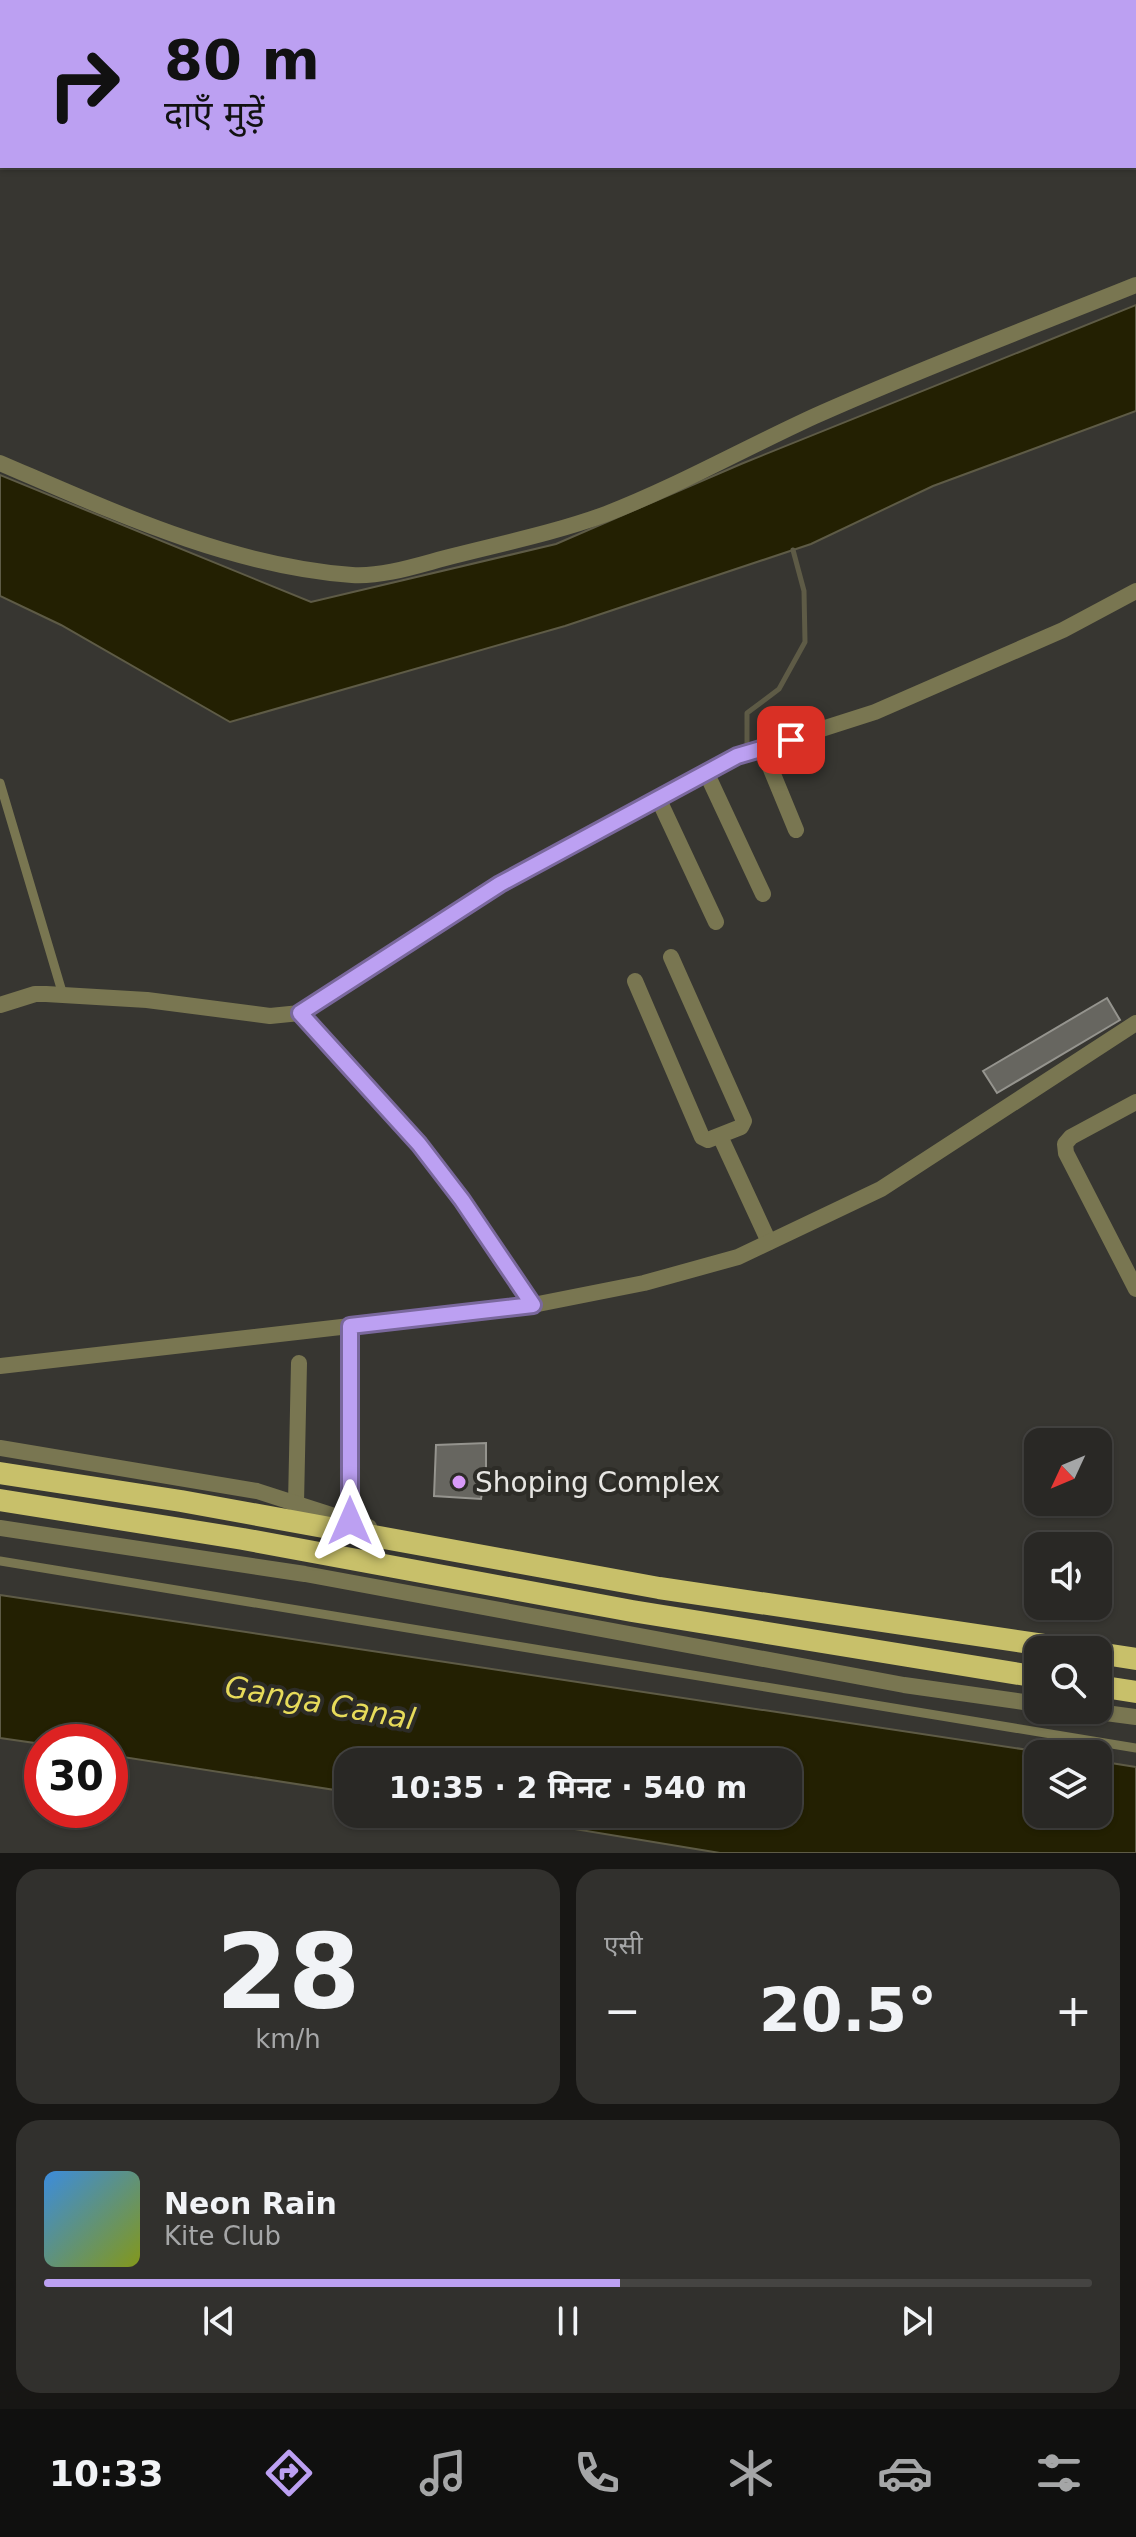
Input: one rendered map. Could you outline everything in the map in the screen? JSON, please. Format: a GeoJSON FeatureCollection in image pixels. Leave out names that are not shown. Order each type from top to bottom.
{"type":"FeatureCollection","features":[{"type":"Feature","properties":{"kind":"highway"},"geometry":{"type":"LineString","coordinates":[[0,1473],[181,1501],[659,1588],[1024,1642]]}},
{"type":"Feature","properties":{"kind":"highway"},"geometry":{"type":"LineString","coordinates":[[0,1500],[243,1539],[632,1611],[1024,1675]]}},
{"type":"Feature","properties":{"kind":"highway"},"geometry":{"type":"LineString","coordinates":[[1112,1655],[1136,1659]]}},
{"type":"Feature","properties":{"kind":"highway"},"geometry":{"type":"LineString","coordinates":[[1112,1688],[1136,1692]]}},
{"type":"Feature","properties":{"kind":"street"},"geometry":{"type":"LineString","coordinates":[[0,463],[95,504],[220,550],[316,571],[356,575],[391,571],[536,535],[602,515],[648,497],[815,416],[1136,285]]}},
{"type":"Feature","properties":{"kind":"street"},"geometry":{"type":"LineString","coordinates":[[0,1005],[35,994],[147,1000],[270,1016],[300,1013],[500,884],[737,756],[875,712],[947,683],[1063,630],[1136,591]]}},
{"type":"Feature","properties":{"kind":"street"},"geometry":{"type":"LineString","coordinates":[[763,750],[796,830]]}},
{"type":"Feature","properties":{"kind":"street"},"geometry":{"type":"LineString","coordinates":[[706,772],[763,894]]}},
{"type":"Feature","properties":{"kind":"street"},"geometry":{"type":"LineString","coordinates":[[658,798],[716,922]]}},
{"type":"Feature","properties":{"kind":"street"},"geometry":{"type":"LineString","coordinates":[[635,981],[702,1137],[708,1140],[741,1127],[744,1121],[671,957]]}},
{"type":"Feature","properties":{"kind":"street"},"geometry":{"type":"LineString","coordinates":[[300,1013],[419,1144],[462,1200],[533,1305]]}},
{"type":"Feature","properties":{"kind":"street"},"geometry":{"type":"LineString","coordinates":[[0,1366],[533,1305],[644,1283],[738,1257],[881,1189],[1136,1023]]}},
{"type":"Feature","properties":{"kind":"street"},"geometry":{"type":"LineString","coordinates":[[1136,1102],[1071,1137],[1065,1144],[1066,1153],[1136,1289]]}},
{"type":"Feature","properties":{"kind":"street"},"geometry":{"type":"LineString","coordinates":[[720,1136],[769,1242]]}},
{"type":"Feature","properties":{"kind":"street"},"geometry":{"type":"LineString","coordinates":[[350,1326],[350,1521]]}},
{"type":"Feature","properties":{"kind":"street"},"geometry":{"type":"LineString","coordinates":[[296,1503],[299,1363]]}},
{"type":"Feature","properties":{"kind":"street"},"geometry":{"type":"LineString","coordinates":[[0,1448],[257,1491],[431,1546]]}},
{"type":"Feature","properties":{"kind":"street"},"geometry":{"type":"LineString","coordinates":[[0,1528],[305,1574],[904,1685],[1024,1702]]}},
{"type":"Feature","properties":{"kind":"street"},"geometry":{"type":"LineString","coordinates":[[1112,1714],[1136,1717]]}},
{"type":"Feature","properties":{"kind":"lane"},"geometry":{"type":"LineString","coordinates":[[0,783],[63,995]]}},
{"type":"Feature","properties":{"kind":"lane"},"geometry":{"type":"LineString","coordinates":[[0,1561],[1136,1748]]}},
{"type":"Feature","properties":{"kind":"water"},"geometry":{"type":"Polygon","coordinates":[[[1136,305],[1136,411],[933,486],[811,544],[565,626],[230,722],[61,625],[0,596],[0,475],[311,602],[556,544],[741,464],[1136,305]]]}},
{"type":"Feature","properties":{"kind":"water","name":"Ganga Canal"},"geometry":{"type":"Polygon","coordinates":[[[0,1595],[1024,1749],[1024,1828],[1112,1828],[1112,1763],[1136,1767],[1136,1853],[720,1853],[569,1828],[802,1828],[802,1748],[334,1748],[334,1790],[128,1758],[128,1724],[24,1724],[24,1741],[0,1738],[0,1595]]]}},
{"type":"Feature","properties":{"kind":"building"},"geometry":{"type":"Polygon","coordinates":[[[1107,998],[1120,1020],[997,1093],[983,1071],[1107,998]]]}},
{"type":"Feature","properties":{"kind":"building","name":"Shoping Complex"},"geometry":{"type":"Polygon","coordinates":[[[486,1443],[481,1499],[434,1496],[436,1445],[486,1443]]]}},
{"type":"Feature","properties":{"kind":"waterway"},"geometry":{"type":"LineString","coordinates":[[747,749],[747,713],[779,689],[805,642],[804,591],[793,550]]}},
{"type":"Feature","properties":{"kind":"place","name":"Shoping Complex"},"geometry":{"type":"Point","coordinates":[459,1482]}},
{"type":"Feature","properties":{"kind":"route"},"geometry":{"type":"LineString","coordinates":[[350,1521],[350,1326],[533,1305],[462,1200],[419,1144],[300,1013],[500,884],[737,756],[791,740]]}}]}
